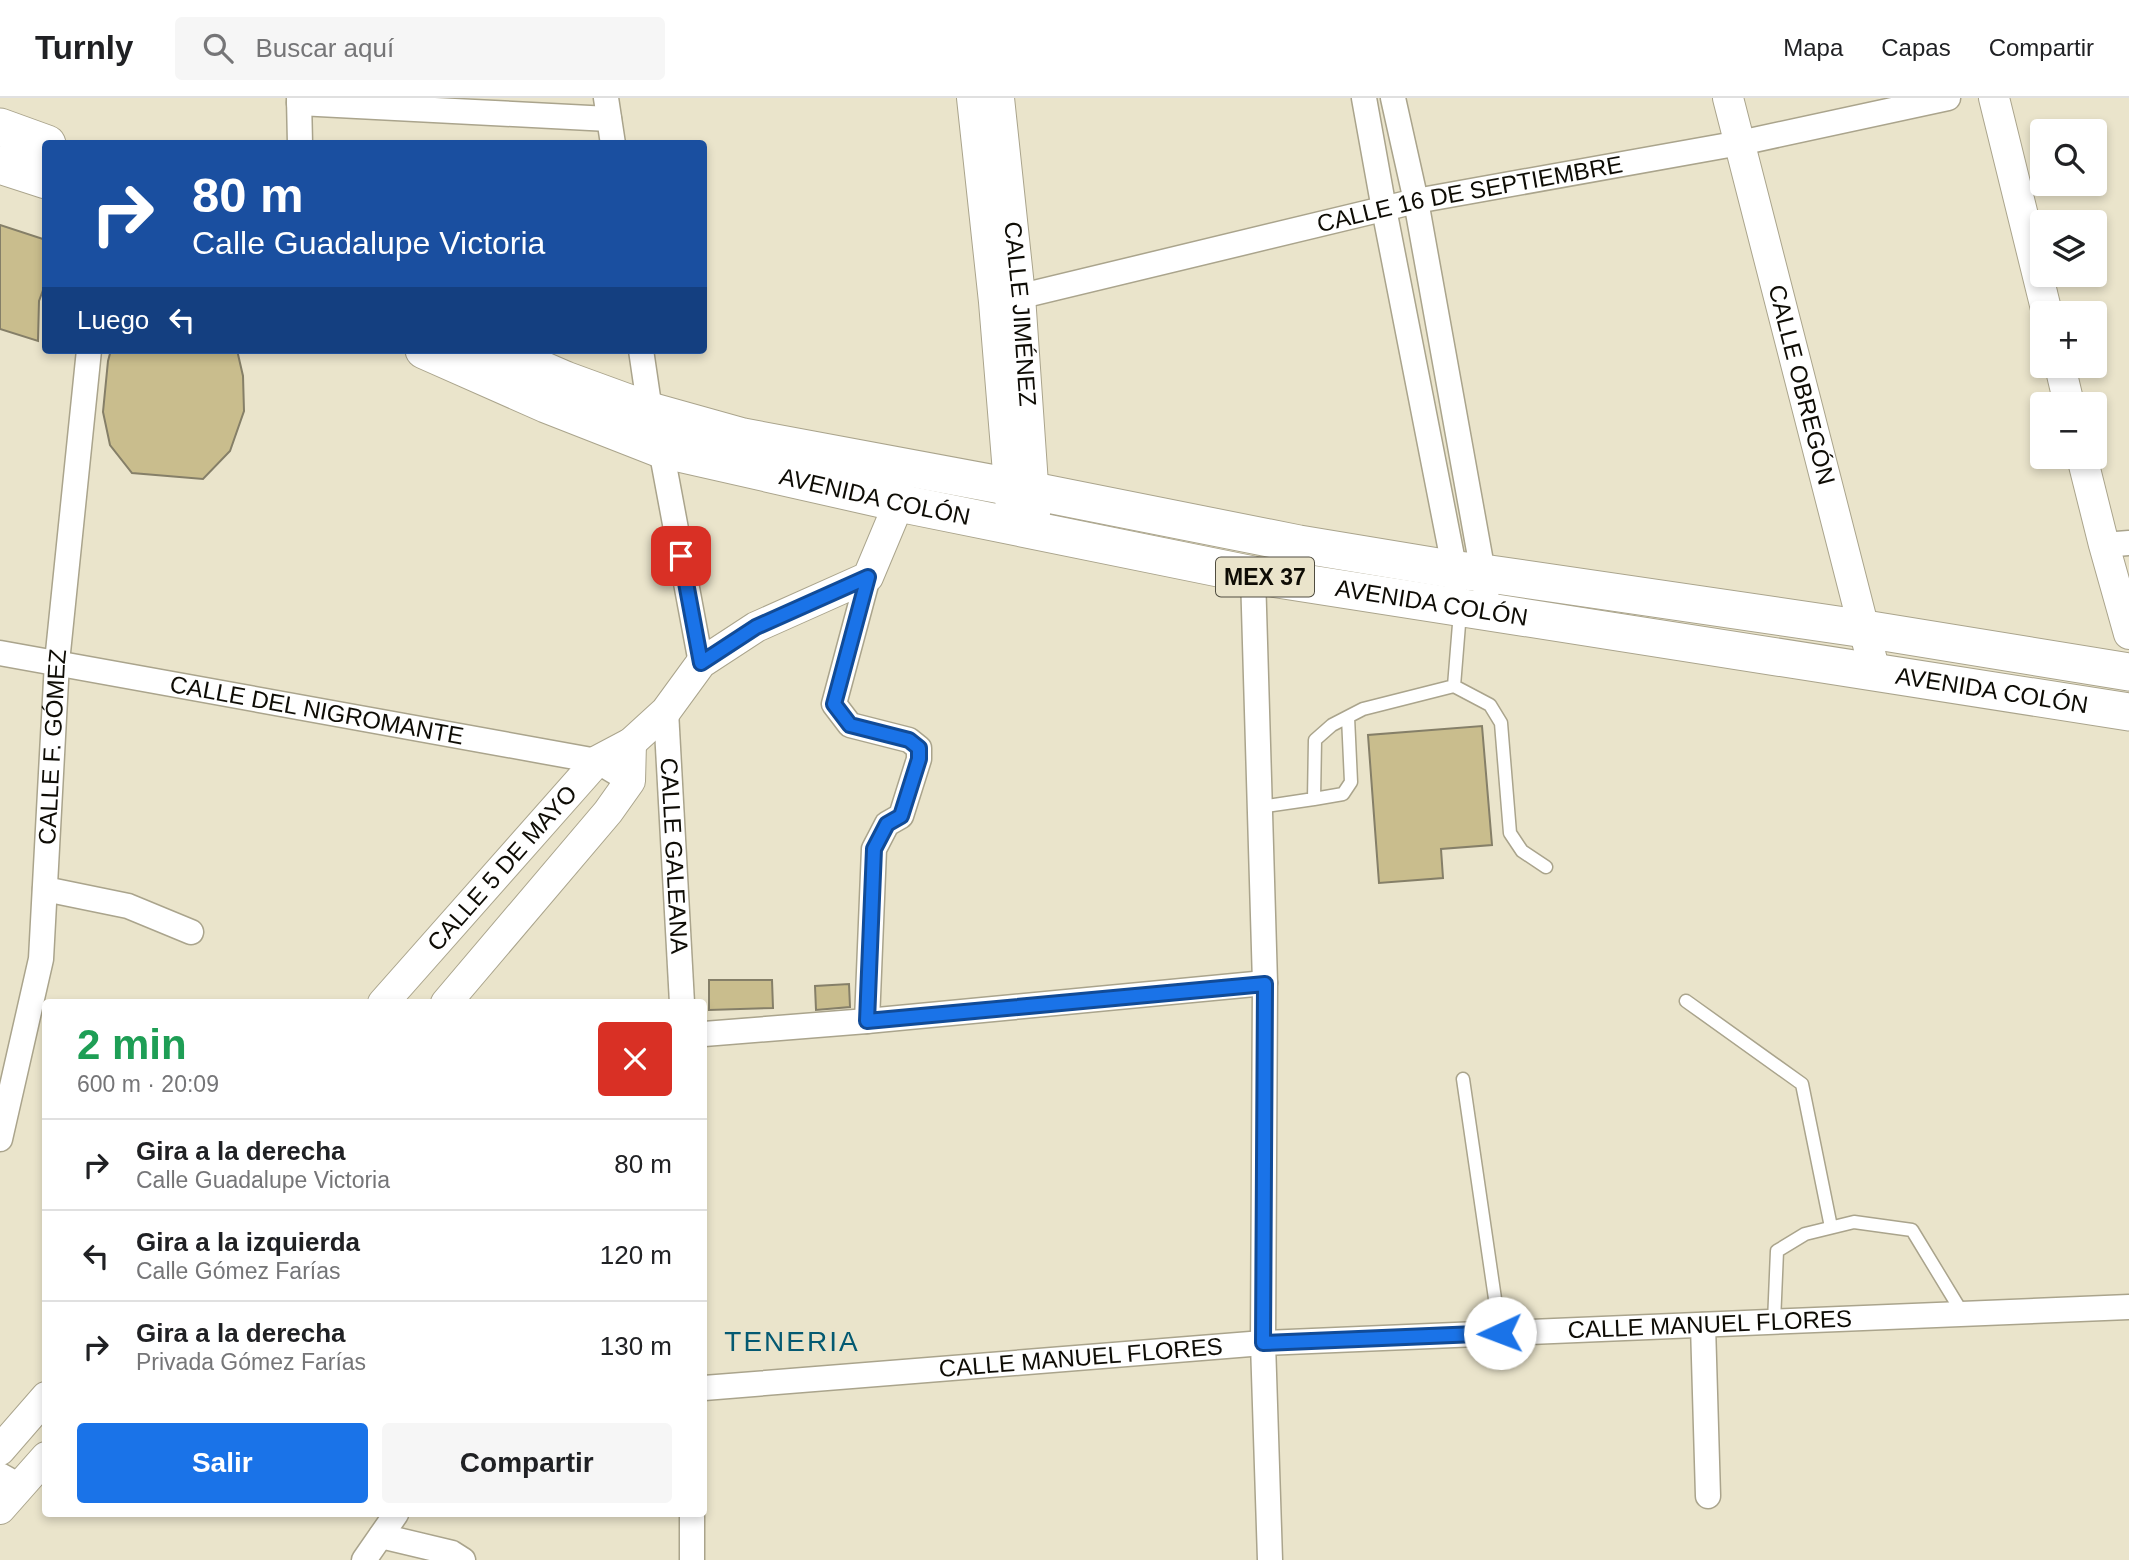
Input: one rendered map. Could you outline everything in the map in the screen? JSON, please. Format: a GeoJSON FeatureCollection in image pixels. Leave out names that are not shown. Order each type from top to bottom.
{"type":"FeatureCollection","features":[{"type":"Feature","properties":{"kind":"main road"},"geometry":{"type":"LineString","coordinates":[[0,127],[42,142]]}},
{"type":"Feature","properties":{"kind":"main road"},"geometry":{"type":"LineString","coordinates":[[0,165],[42,179]]}},
{"type":"Feature","properties":{"kind":"main road","name":"AVENIDA COLÓN"},"geometry":{"type":"LineString","coordinates":[[433,354],[546,404],[661,449],[899,503],[1253,575],[2129,712]]}},
{"type":"Feature","properties":{"kind":"main road","name":"AVENIDA COLÓN"},"geometry":{"type":"LineString","coordinates":[[505,354],[565,380],[650,411],[743,437],[1299,544],[1865,629],[2129,673]]}},
{"type":"Feature","properties":{"kind":"street","name":"CALLE JIMÉNEZ"},"geometry":{"type":"LineString","coordinates":[[972,98],[995,186],[1007,299],[1025,529]]}},
{"type":"Feature","properties":{"kind":"street","name":"CALLE JIMÉNEZ"},"geometry":{"type":"LineString","coordinates":[[995,186],[999,98]]}},
{"type":"Feature","properties":{"kind":"street"},"geometry":{"type":"LineString","coordinates":[[1364,98],[1384,209],[1470,571]]}},
{"type":"Feature","properties":{"kind":"street"},"geometry":{"type":"LineString","coordinates":[[1393,98],[1416,201],[1474,610]]}},
{"type":"Feature","properties":{"kind":"street","name":"CALLE OBREGÓN"},"geometry":{"type":"LineString","coordinates":[[1728,98],[1875,672]]}},
{"type":"Feature","properties":{"kind":"street","name":"CALLE 16 DE SEPTIEMBRE"},"geometry":{"type":"LineString","coordinates":[[1007,299],[1416,201],[1740,143],[1948,98]]}},
{"type":"Feature","properties":{"kind":"street"},"geometry":{"type":"LineString","coordinates":[[1994,98],[2044,301]]}},
{"type":"Feature","properties":{"kind":"street"},"geometry":{"type":"LineString","coordinates":[[300,140],[299,101],[609,120]]}},
{"type":"Feature","properties":{"kind":"street","name":"CALLE F. GÓMEZ"},"geometry":{"type":"LineString","coordinates":[[0,1139],[41,958],[57,662],[89,354]]}},
{"type":"Feature","properties":{"kind":"street"},"geometry":{"type":"LineString","coordinates":[[642,354],[650,411]]}},
{"type":"Feature","properties":{"kind":"street"},"geometry":{"type":"LineString","coordinates":[[661,449],[701,663]]}},
{"type":"Feature","properties":{"kind":"street"},"geometry":{"type":"LineString","coordinates":[[867,1021],[874,849],[887,824],[901,816],[919,759],[919,748],[909,740],[850,725],[834,704],[868,577],[899,503],[898,467]]}},
{"type":"Feature","properties":{"kind":"street"},"geometry":{"type":"LineString","coordinates":[[2087,469],[2116,544],[2129,634]]}},
{"type":"Feature","properties":{"kind":"street"},"geometry":{"type":"LineString","coordinates":[[1253,575],[1265,984],[1263,1343],[1270,1560]]}},
{"type":"Feature","properties":{"kind":"street","name":"CALLE 5 DE MAYO"},"geometry":{"type":"LineString","coordinates":[[387,999],[597,761],[631,743],[666,711],[701,663],[756,627],[868,577]]}},
{"type":"Feature","properties":{"kind":"street","name":"CALLE DEL NIGROMANTE"},"geometry":{"type":"LineString","coordinates":[[0,653],[597,761],[630,781]]}},
{"type":"Feature","properties":{"kind":"street","name":"CALLE GALEANA"},"geometry":{"type":"LineString","coordinates":[[666,711],[682,999]]}},
{"type":"Feature","properties":{"kind":"street"},"geometry":{"type":"LineString","coordinates":[[630,781],[631,743]]}},
{"type":"Feature","properties":{"kind":"street","name":"CALLE 5 DE MAYO"},"geometry":{"type":"LineString","coordinates":[[449,999],[608,812],[630,781]]}},
{"type":"Feature","properties":{"kind":"street"},"geometry":{"type":"LineString","coordinates":[[45,889],[128,906],[191,932]]}},
{"type":"Feature","properties":{"kind":"street"},"geometry":{"type":"LineString","coordinates":[[707,1034],[1265,984]]}},
{"type":"Feature","properties":{"kind":"street","name":"CALLE MANUEL FLORES"},"geometry":{"type":"LineString","coordinates":[[707,1388],[1263,1343],[2129,1307]]}},
{"type":"Feature","properties":{"kind":"street"},"geometry":{"type":"LineString","coordinates":[[1703,1325],[1708,1496]]}},
{"type":"Feature","properties":{"kind":"street"},"geometry":{"type":"LineString","coordinates":[[0,1450],[42,1404]]}},
{"type":"Feature","properties":{"kind":"street"},"geometry":{"type":"LineString","coordinates":[[0,1509],[10,1480],[42,1460]]}},
{"type":"Feature","properties":{"kind":"street"},"geometry":{"type":"LineString","coordinates":[[364,1560],[394,1517]]}},
{"type":"Feature","properties":{"kind":"street"},"geometry":{"type":"LineString","coordinates":[[692,1517],[692,1560]]}},
{"type":"Feature","properties":{"kind":"street"},"geometry":{"type":"LineString","coordinates":[[381,1536],[452,1553],[463,1560]]}},
{"type":"Feature","properties":{"kind":"lane"},"geometry":{"type":"LineString","coordinates":[[1454,686],[1474,610]]}},
{"type":"Feature","properties":{"kind":"lane"},"geometry":{"type":"LineString","coordinates":[[1314,799],[1315,740],[1332,725],[1363,709],[1454,686],[1490,705],[1501,723],[1510,833],[1522,851],[1546,867]]}},
{"type":"Feature","properties":{"kind":"lane"},"geometry":{"type":"LineString","coordinates":[[1259,807],[1343,794],[1351,782],[1348,717]]}},
{"type":"Feature","properties":{"kind":"lane"},"geometry":{"type":"LineString","coordinates":[[1686,1001],[1802,1084],[1831,1227]]}},
{"type":"Feature","properties":{"kind":"lane"},"geometry":{"type":"LineString","coordinates":[[1463,1079],[1500,1333]]}},
{"type":"Feature","properties":{"kind":"lane"},"geometry":{"type":"LineString","coordinates":[[1774,1322],[1777,1251],[1805,1234],[1854,1222],[1912,1230],[1963,1314]]}},
{"type":"Feature","properties":{"kind":"building"},"geometry":{"type":"Polygon","coordinates":[[[0,225],[42,239],[42,293],[39,301],[38,341],[0,329],[0,225]]]}},
{"type":"Feature","properties":{"kind":"building"},"geometry":{"type":"Polygon","coordinates":[[[110,354],[238,354],[243,376],[244,411],[230,451],[203,479],[132,473],[110,445],[103,412],[110,354]]]}},
{"type":"Feature","properties":{"kind":"building"},"geometry":{"type":"Polygon","coordinates":[[[1482,726],[1492,845],[1441,849],[1443,878],[1379,883],[1368,735],[1482,726]]]}},
{"type":"Feature","properties":{"kind":"building"},"geometry":{"type":"Polygon","coordinates":[[[709,980],[772,980],[773,1008],[709,1010],[709,980]]]}},
{"type":"Feature","properties":{"kind":"building"},"geometry":{"type":"Polygon","coordinates":[[[849,984],[850,1007],[816,1010],[815,986],[849,984]]]}},
{"type":"Feature","properties":{"kind":"district","name":"TENERIA"},"geometry":{"type":"Point","coordinates":[792,1341]}},
{"type":"Feature","properties":{"kind":"route"},"geometry":{"type":"LineString","coordinates":[[681,556],[701,663],[756,627],[868,577],[834,704],[850,725],[909,740],[919,748],[919,759],[901,816],[887,824],[874,849],[867,1021],[1265,984],[1263,1343],[1500,1333]]}}]}
